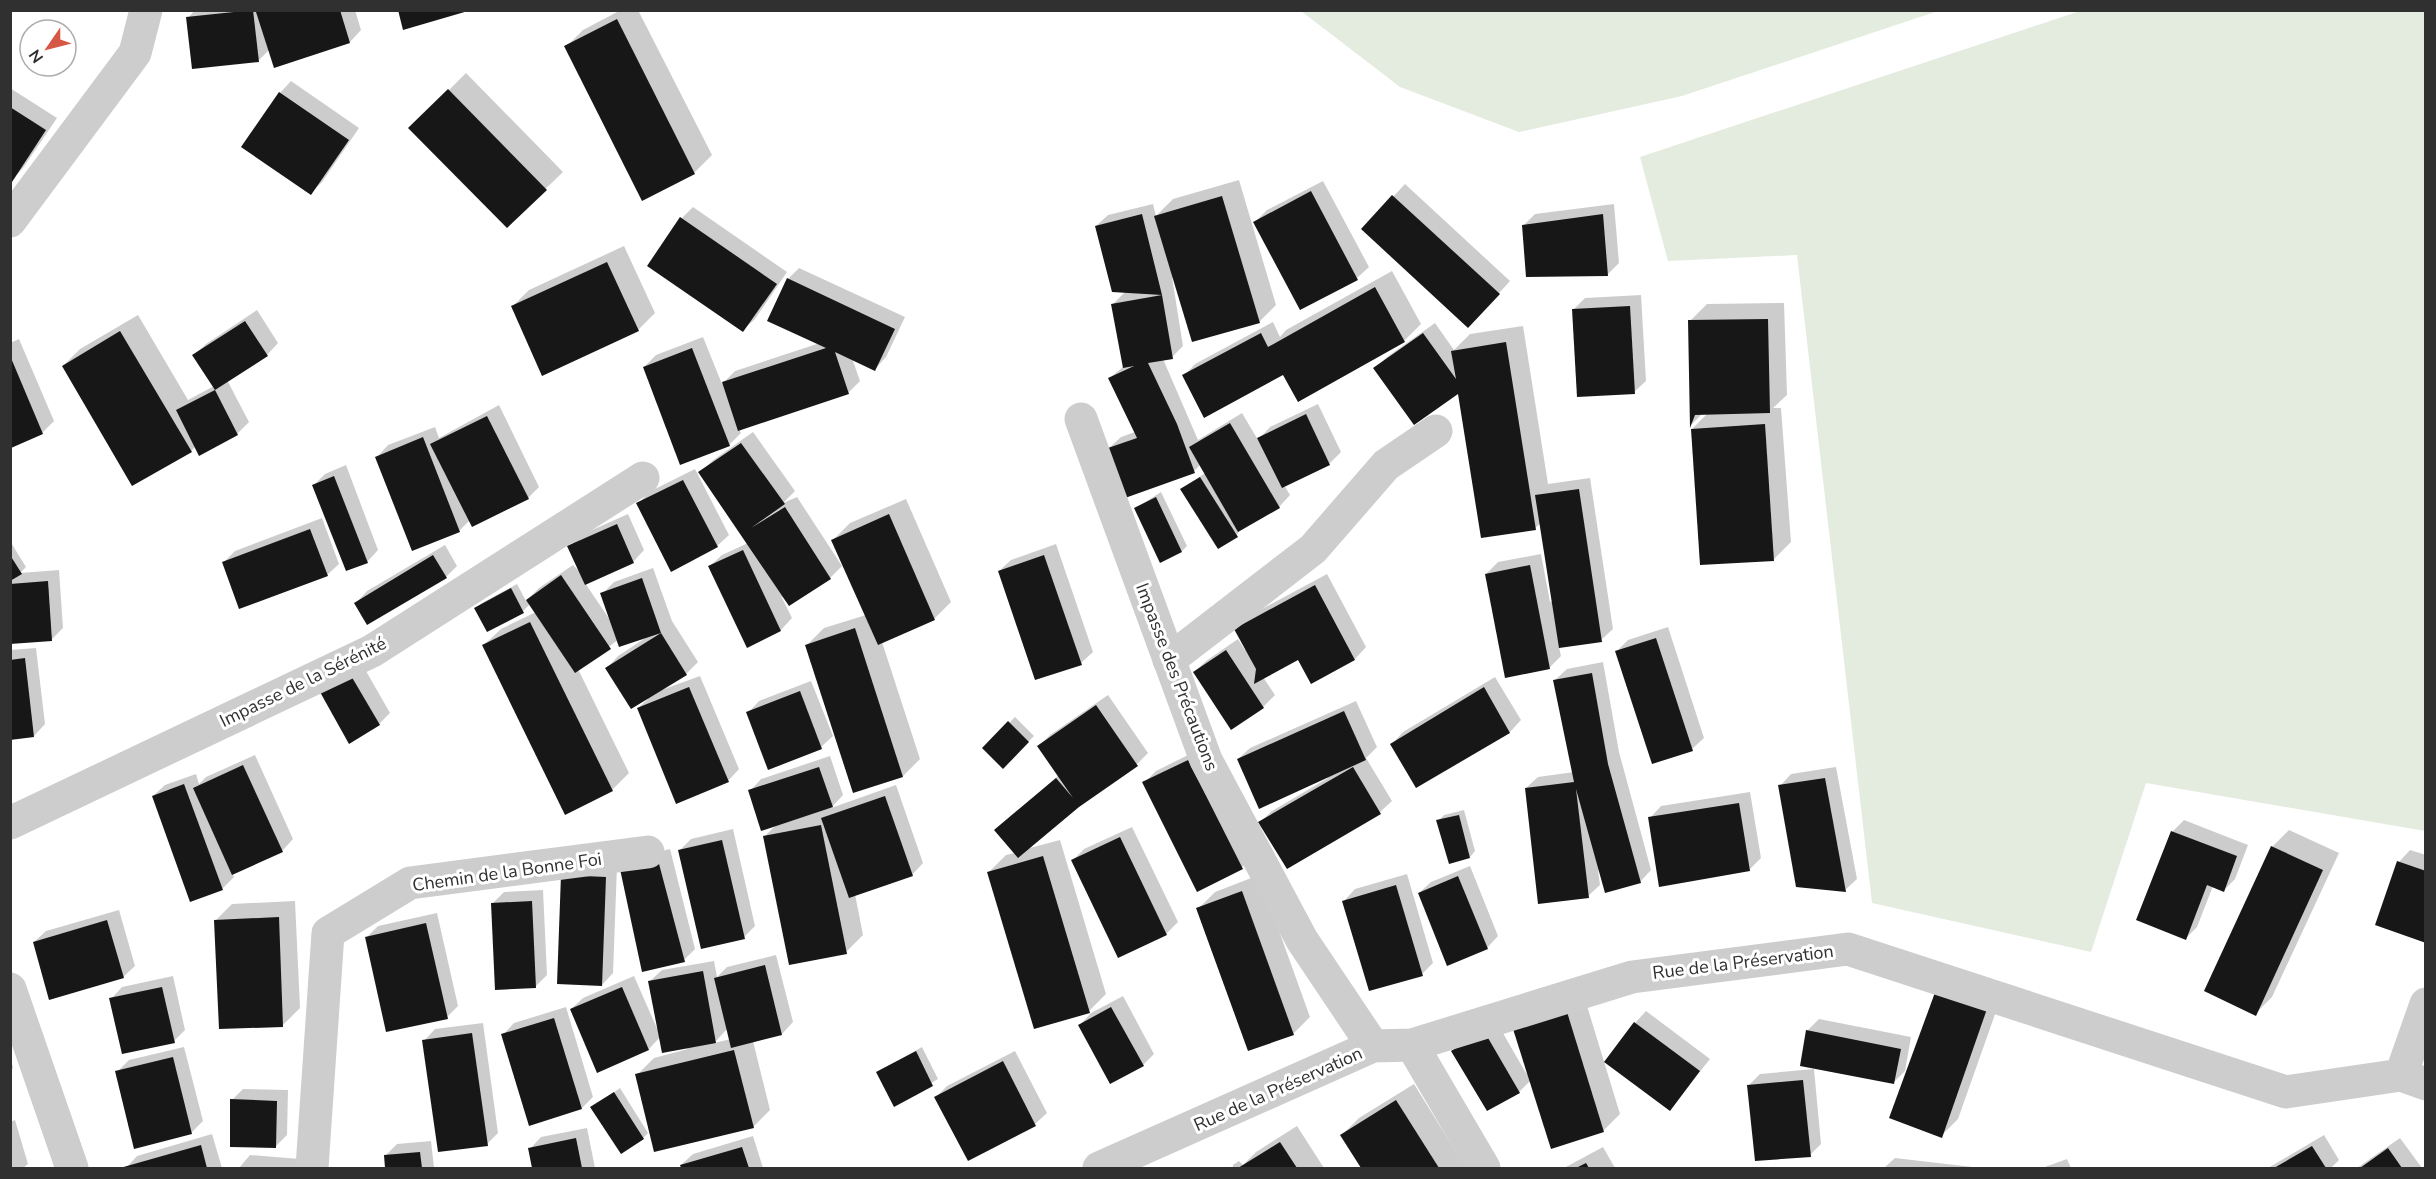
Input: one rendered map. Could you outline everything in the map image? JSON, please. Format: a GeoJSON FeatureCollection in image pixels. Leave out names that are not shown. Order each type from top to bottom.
{"type":"FeatureCollection","features":[{"type":"Feature","properties":{"kind":"street"},"geometry":{"type":"LineString","coordinates":[[10,221],[135,53],[146,10]]}},
{"type":"Feature","properties":{"kind":"street","name":"Impasse des Précautions"},"geometry":{"type":"LineString","coordinates":[[1081,419],[1206,760],[1302,940],[1373,1046]]}},
{"type":"Feature","properties":{"kind":"street"},"geometry":{"type":"LineString","coordinates":[[1169,660],[1313,549],[1386,465],[1436,431]]}},
{"type":"Feature","properties":{"kind":"street","name":"Impasse de la Sérénité"},"geometry":{"type":"LineString","coordinates":[[10,823],[372,651],[643,478]]}},
{"type":"Feature","properties":{"kind":"street","name":"Chemin de la Bonne Foi"},"geometry":{"type":"LineString","coordinates":[[312,1168],[328,933],[410,883],[648,852]]}},
{"type":"Feature","properties":{"kind":"street","name":"Rue de la Préservation"},"geometry":{"type":"LineString","coordinates":[[1099,1168],[1373,1046],[1412,1045],[1632,976],[1848,949],[2286,1092],[2413,1079]]}},
{"type":"Feature","properties":{"kind":"street"},"geometry":{"type":"LineString","coordinates":[[10,989],[72,1168]]}},
{"type":"Feature","properties":{"kind":"street"},"geometry":{"type":"LineString","coordinates":[[2413,1079],[2426,1004]]}},
{"type":"Feature","properties":{"kind":"street"},"geometry":{"type":"LineString","coordinates":[[1412,1045],[1484,1168]]}},
{"type":"Feature","properties":{"kind":"shaded area"},"geometry":{"type":"Polygon","coordinates":[[[1301,11],[1938,11],[1682,96],[1519,132],[1400,87],[1301,11]]]}},
{"type":"Feature","properties":{"kind":"shaded area"},"geometry":{"type":"Polygon","coordinates":[[[2080,11],[2426,11],[2425,831],[2146,783],[2091,952],[1872,903],[1797,255],[1668,261],[1640,157],[2080,11]]]}},
{"type":"Feature","properties":{"kind":"building"},"geometry":{"type":"Polygon","coordinates":[[[253,10],[259,62],[192,69],[186,17],[253,10]]]}},
{"type":"Feature","properties":{"kind":"building"},"geometry":{"type":"Polygon","coordinates":[[[260,10],[340,10],[350,43],[274,68],[256,12],[260,10]]]}},
{"type":"Feature","properties":{"kind":"building"},"geometry":{"type":"Polygon","coordinates":[[[398,10],[468,10],[468,11],[403,30],[398,10]]]}},
{"type":"Feature","properties":{"kind":"building"},"geometry":{"type":"Polygon","coordinates":[[[617,19],[695,174],[642,201],[564,46],[617,19]]]}},
{"type":"Feature","properties":{"kind":"building"},"geometry":{"type":"Polygon","coordinates":[[[448,89],[547,190],[507,228],[408,128],[448,89]]]}},
{"type":"Feature","properties":{"kind":"building"},"geometry":{"type":"Polygon","coordinates":[[[279,92],[349,140],[311,195],[241,147],[279,92]]]}},
{"type":"Feature","properties":{"kind":"building"},"geometry":{"type":"Polygon","coordinates":[[[10,107],[46,130],[12,182],[10,181],[10,107]]]}},
{"type":"Feature","properties":{"kind":"building"},"geometry":{"type":"Polygon","coordinates":[[[1311,191],[1358,280],[1300,310],[1253,222],[1311,191]]]}},
{"type":"Feature","properties":{"kind":"building"},"geometry":{"type":"Polygon","coordinates":[[[1392,195],[1500,294],[1468,328],[1361,229],[1392,195]]]}},
{"type":"Feature","properties":{"kind":"building"},"geometry":{"type":"Polygon","coordinates":[[[1222,196],[1260,323],[1192,342],[1154,216],[1222,196]]]}},
{"type":"Feature","properties":{"kind":"building"},"geometry":{"type":"Polygon","coordinates":[[[1142,214],[1162,295],[1112,292],[1095,226],[1142,214]]]}},
{"type":"Feature","properties":{"kind":"building"},"geometry":{"type":"Polygon","coordinates":[[[1603,214],[1608,276],[1526,277],[1522,225],[1603,214]]]}},
{"type":"Feature","properties":{"kind":"building"},"geometry":{"type":"Polygon","coordinates":[[[680,217],[777,284],[743,332],[647,266],[680,217]]]}},
{"type":"Feature","properties":{"kind":"building"},"geometry":{"type":"Polygon","coordinates":[[[607,262],[639,331],[542,376],[511,306],[607,262]]]}},
{"type":"Feature","properties":{"kind":"building"},"geometry":{"type":"Polygon","coordinates":[[[787,278],[895,329],[875,371],[835,352],[849,394],[738,431],[722,382],[826,348],[767,321],[787,278]]]}},
{"type":"Feature","properties":{"kind":"building"},"geometry":{"type":"Polygon","coordinates":[[[1375,287],[1405,342],[1298,402],[1283,375],[1204,418],[1182,375],[1261,333],[1268,347],[1375,287]]]}},
{"type":"Feature","properties":{"kind":"building"},"geometry":{"type":"Polygon","coordinates":[[[1162,295],[1173,359],[1148,363],[1177,424],[1195,473],[1125,498],[1108,448],[1137,438],[1108,378],[1134,366],[1123,368],[1111,304],[1162,295]]]}},
{"type":"Feature","properties":{"kind":"building"},"geometry":{"type":"Polygon","coordinates":[[[1630,306],[1635,394],[1577,397],[1572,309],[1630,306]]]}},
{"type":"Feature","properties":{"kind":"building"},"geometry":{"type":"Polygon","coordinates":[[[1768,319],[1770,413],[1695,415],[1690,428],[1688,320],[1768,319]]]}},
{"type":"Feature","properties":{"kind":"building"},"geometry":{"type":"Polygon","coordinates":[[[245,321],[268,356],[215,390],[192,355],[245,321]]]}},
{"type":"Feature","properties":{"kind":"building"},"geometry":{"type":"Polygon","coordinates":[[[120,331],[192,452],[132,486],[62,366],[120,331]]]}},
{"type":"Feature","properties":{"kind":"building"},"geometry":{"type":"Polygon","coordinates":[[[1423,333],[1456,379],[1451,351],[1506,342],[1536,530],[1481,538],[1458,394],[1414,425],[1373,368],[1423,333]]]}},
{"type":"Feature","properties":{"kind":"building"},"geometry":{"type":"Polygon","coordinates":[[[692,348],[730,446],[680,465],[643,367],[692,348]]]}},
{"type":"Feature","properties":{"kind":"building"},"geometry":{"type":"Polygon","coordinates":[[[11,358],[43,434],[11,448],[11,358]]]}},
{"type":"Feature","properties":{"kind":"building"},"geometry":{"type":"Polygon","coordinates":[[[215,390],[238,435],[199,456],[176,410],[215,390]]]}},
{"type":"Feature","properties":{"kind":"building"},"geometry":{"type":"Polygon","coordinates":[[[1306,414],[1330,465],[1282,488],[1257,438],[1306,414]]]}},
{"type":"Feature","properties":{"kind":"building"},"geometry":{"type":"Polygon","coordinates":[[[487,416],[529,499],[472,527],[430,444],[487,416]]]}},
{"type":"Feature","properties":{"kind":"building"},"geometry":{"type":"Polygon","coordinates":[[[1230,423],[1280,508],[1238,532],[1189,447],[1230,423]]]}},
{"type":"Feature","properties":{"kind":"building"},"geometry":{"type":"Polygon","coordinates":[[[1765,424],[1774,561],[1700,565],[1691,429],[1765,424]]]}},
{"type":"Feature","properties":{"kind":"building"},"geometry":{"type":"Polygon","coordinates":[[[423,437],[460,532],[412,551],[375,457],[423,437]]]}},
{"type":"Feature","properties":{"kind":"building"},"geometry":{"type":"Polygon","coordinates":[[[741,443],[785,504],[751,528],[785,507],[831,579],[789,606],[698,472],[741,443]]]}},
{"type":"Feature","properties":{"kind":"building"},"geometry":{"type":"Polygon","coordinates":[[[334,476],[368,563],[346,571],[312,485],[334,476]]]}},
{"type":"Feature","properties":{"kind":"building"},"geometry":{"type":"Polygon","coordinates":[[[1200,477],[1238,537],[1218,549],[1180,489],[1200,477]]]}},
{"type":"Feature","properties":{"kind":"building"},"geometry":{"type":"Polygon","coordinates":[[[683,480],[718,547],[671,572],[636,503],[683,480]]]}},
{"type":"Feature","properties":{"kind":"building"},"geometry":{"type":"Polygon","coordinates":[[[1579,489],[1602,642],[1559,648],[1535,495],[1579,489]]]}},
{"type":"Feature","properties":{"kind":"building"},"geometry":{"type":"Polygon","coordinates":[[[1156,497],[1182,552],[1160,563],[1134,508],[1156,497]]]}},
{"type":"Feature","properties":{"kind":"building"},"geometry":{"type":"Polygon","coordinates":[[[889,514],[935,620],[878,645],[831,540],[889,514]]]}},
{"type":"Feature","properties":{"kind":"building"},"geometry":{"type":"Polygon","coordinates":[[[617,524],[634,563],[585,585],[567,546],[617,524]]]}},
{"type":"Feature","properties":{"kind":"building"},"geometry":{"type":"Polygon","coordinates":[[[310,529],[328,576],[239,609],[222,562],[310,529]]]}},
{"type":"Feature","properties":{"kind":"building"},"geometry":{"type":"Polygon","coordinates":[[[743,550],[781,631],[747,648],[708,566],[743,550]]]}},
{"type":"Feature","properties":{"kind":"building"},"geometry":{"type":"Polygon","coordinates":[[[10,555],[22,574],[10,581],[10,555]]]}},
{"type":"Feature","properties":{"kind":"building"},"geometry":{"type":"Polygon","coordinates":[[[433,555],[447,578],[367,625],[354,603],[433,555]]]}},
{"type":"Feature","properties":{"kind":"building"},"geometry":{"type":"Polygon","coordinates":[[[1044,555],[1082,665],[1035,680],[998,571],[1044,555]]]}},
{"type":"Feature","properties":{"kind":"building"},"geometry":{"type":"Polygon","coordinates":[[[1530,565],[1550,669],[1505,678],[1485,574],[1530,565]]]}},
{"type":"Feature","properties":{"kind":"building"},"geometry":{"type":"Polygon","coordinates":[[[561,575],[611,649],[575,673],[526,600],[561,575]]]}},
{"type":"Feature","properties":{"kind":"building"},"geometry":{"type":"Polygon","coordinates":[[[642,578],[661,633],[619,647],[600,593],[642,578]]]}},
{"type":"Feature","properties":{"kind":"building"},"geometry":{"type":"Polygon","coordinates":[[[48,581],[52,641],[10,644],[10,584],[48,581]]]}},
{"type":"Feature","properties":{"kind":"building"},"geometry":{"type":"Polygon","coordinates":[[[1315,585],[1355,660],[1311,684],[1298,660],[1254,684],[1256,669],[1234,629],[1315,585]]]}},
{"type":"Feature","properties":{"kind":"building"},"geometry":{"type":"Polygon","coordinates":[[[511,588],[524,613],[487,632],[474,608],[511,588]]]}},
{"type":"Feature","properties":{"kind":"building"},"geometry":{"type":"Polygon","coordinates":[[[530,622],[613,791],[565,815],[482,645],[530,622]]]}},
{"type":"Feature","properties":{"kind":"building"},"geometry":{"type":"Polygon","coordinates":[[[855,628],[903,777],[853,793],[805,645],[855,628]]]}},
{"type":"Feature","properties":{"kind":"building"},"geometry":{"type":"Polygon","coordinates":[[[661,633],[687,675],[631,709],[605,668],[661,633]]]}},
{"type":"Feature","properties":{"kind":"building"},"geometry":{"type":"Polygon","coordinates":[[[1656,638],[1693,751],[1652,764],[1615,651],[1656,638]]]}},
{"type":"Feature","properties":{"kind":"building"},"geometry":{"type":"Polygon","coordinates":[[[1226,650],[1264,708],[1231,730],[1193,672],[1226,650]]]}},
{"type":"Feature","properties":{"kind":"building"},"geometry":{"type":"Polygon","coordinates":[[[25,658],[34,737],[10,740],[10,660],[25,658]]]}},
{"type":"Feature","properties":{"kind":"building"},"geometry":{"type":"Polygon","coordinates":[[[1592,673],[1608,764],[1641,883],[1605,893],[1576,789],[1589,898],[1538,904],[1525,788],[1574,782],[1553,680],[1592,673]]]}},
{"type":"Feature","properties":{"kind":"building"},"geometry":{"type":"Polygon","coordinates":[[[350,674],[380,725],[349,744],[320,692],[350,674]]]}},
{"type":"Feature","properties":{"kind":"building"},"geometry":{"type":"Polygon","coordinates":[[[689,687],[729,782],[676,804],[637,708],[689,687]]]}},
{"type":"Feature","properties":{"kind":"building"},"geometry":{"type":"Polygon","coordinates":[[[1484,687],[1510,733],[1416,788],[1390,744],[1484,687]]]}},
{"type":"Feature","properties":{"kind":"building"},"geometry":{"type":"Polygon","coordinates":[[[800,691],[822,749],[768,770],[746,712],[800,691]]]}},
{"type":"Feature","properties":{"kind":"building"},"geometry":{"type":"Polygon","coordinates":[[[1096,705],[1138,766],[1079,807],[1018,858],[994,830],[1056,778],[1073,798],[1037,746],[1096,705]]]}},
{"type":"Feature","properties":{"kind":"building"},"geometry":{"type":"Polygon","coordinates":[[[1344,711],[1366,760],[1259,809],[1237,759],[1344,711]]]}},
{"type":"Feature","properties":{"kind":"building"},"geometry":{"type":"Polygon","coordinates":[[[1008,721],[1029,742],[1003,769],[982,748],[1008,721]]]}},
{"type":"Feature","properties":{"kind":"building"},"geometry":{"type":"Polygon","coordinates":[[[1188,760],[1243,869],[1197,892],[1142,782],[1188,760]]]}},
{"type":"Feature","properties":{"kind":"building"},"geometry":{"type":"Polygon","coordinates":[[[243,765],[283,852],[232,875],[193,788],[243,765]]]}},
{"type":"Feature","properties":{"kind":"building"},"geometry":{"type":"Polygon","coordinates":[[[819,767],[833,807],[761,831],[748,790],[819,767]]]}},
{"type":"Feature","properties":{"kind":"building"},"geometry":{"type":"Polygon","coordinates":[[[1353,767],[1381,814],[1287,869],[1258,822],[1353,767]]]}},
{"type":"Feature","properties":{"kind":"building"},"geometry":{"type":"Polygon","coordinates":[[[1825,778],[1846,892],[1796,887],[1778,785],[1825,778]]]}},
{"type":"Feature","properties":{"kind":"building"},"geometry":{"type":"Polygon","coordinates":[[[184,784],[223,890],[190,902],[152,796],[184,784]]]}},
{"type":"Feature","properties":{"kind":"building"},"geometry":{"type":"Polygon","coordinates":[[[885,796],[913,876],[849,898],[821,818],[885,796]]]}},
{"type":"Feature","properties":{"kind":"building"},"geometry":{"type":"Polygon","coordinates":[[[1739,803],[1750,871],[1659,887],[1648,817],[1739,803]]]}},
{"type":"Feature","properties":{"kind":"building"},"geometry":{"type":"Polygon","coordinates":[[[1459,815],[1470,858],[1449,864],[1436,820],[1459,815]]]}},
{"type":"Feature","properties":{"kind":"building"},"geometry":{"type":"Polygon","coordinates":[[[821,825],[847,954],[789,965],[763,836],[821,825]]]}},
{"type":"Feature","properties":{"kind":"building"},"geometry":{"type":"Polygon","coordinates":[[[2171,831],[2237,856],[2224,892],[2207,885],[2186,940],[2136,920],[2171,831]]]}},
{"type":"Feature","properties":{"kind":"building"},"geometry":{"type":"Polygon","coordinates":[[[1120,837],[1167,935],[1118,958],[1071,860],[1120,837]]]}},
{"type":"Feature","properties":{"kind":"building"},"geometry":{"type":"Polygon","coordinates":[[[722,840],[745,939],[701,949],[678,850],[722,840]]]}},
{"type":"Feature","properties":{"kind":"building"},"geometry":{"type":"Polygon","coordinates":[[[2271,846],[2323,870],[2256,1016],[2204,991],[2271,846]]]}},
{"type":"Feature","properties":{"kind":"building"},"geometry":{"type":"Polygon","coordinates":[[[1043,856],[1090,1013],[1034,1029],[987,872],[1043,856]]]}},
{"type":"Feature","properties":{"kind":"building"},"geometry":{"type":"Polygon","coordinates":[[[658,860],[685,962],[642,972],[620,869],[658,860]]]}},
{"type":"Feature","properties":{"kind":"building"},"geometry":{"type":"Polygon","coordinates":[[[2397,861],[2426,871],[2426,943],[2375,925],[2397,861]]]}},
{"type":"Feature","properties":{"kind":"building"},"geometry":{"type":"Polygon","coordinates":[[[561,875],[606,877],[602,986],[557,984],[561,875]]]}},
{"type":"Feature","properties":{"kind":"building"},"geometry":{"type":"Polygon","coordinates":[[[1458,876],[1488,949],[1447,966],[1418,893],[1458,876]]]}},
{"type":"Feature","properties":{"kind":"building"},"geometry":{"type":"Polygon","coordinates":[[[1396,885],[1423,976],[1369,991],[1342,901],[1396,885]]]}},
{"type":"Feature","properties":{"kind":"building"},"geometry":{"type":"Polygon","coordinates":[[[1242,891],[1294,1035],[1248,1051],[1196,908],[1242,891]]]}},
{"type":"Feature","properties":{"kind":"building"},"geometry":{"type":"Polygon","coordinates":[[[532,901],[536,988],[495,990],[491,903],[532,901]]]}},
{"type":"Feature","properties":{"kind":"building"},"geometry":{"type":"Polygon","coordinates":[[[279,917],[283,1027],[219,1029],[214,920],[279,917]]]}},
{"type":"Feature","properties":{"kind":"building"},"geometry":{"type":"Polygon","coordinates":[[[107,920],[124,978],[49,1000],[33,942],[107,920]]]}},
{"type":"Feature","properties":{"kind":"building"},"geometry":{"type":"Polygon","coordinates":[[[426,923],[448,1019],[386,1032],[365,937],[426,923]]]}},
{"type":"Feature","properties":{"kind":"building"},"geometry":{"type":"Polygon","coordinates":[[[765,965],[782,1035],[731,1048],[714,978],[765,965]]]}},
{"type":"Feature","properties":{"kind":"building"},"geometry":{"type":"Polygon","coordinates":[[[703,971],[716,1043],[662,1053],[648,981],[703,971]]]}},
{"type":"Feature","properties":{"kind":"building"},"geometry":{"type":"Polygon","coordinates":[[[162,987],[175,1043],[122,1054],[109,998],[162,987]]]}},
{"type":"Feature","properties":{"kind":"building"},"geometry":{"type":"Polygon","coordinates":[[[622,987],[649,1050],[597,1073],[570,1009],[622,987]]]}},
{"type":"Feature","properties":{"kind":"building"},"geometry":{"type":"Polygon","coordinates":[[[1937,987],[1988,1006],[1942,1138],[1889,1118],[1937,987]]]}},
{"type":"Feature","properties":{"kind":"building"},"geometry":{"type":"Polygon","coordinates":[[[1111,1007],[1144,1066],[1110,1084],[1078,1025],[1111,1007]]]}},
{"type":"Feature","properties":{"kind":"building"},"geometry":{"type":"Polygon","coordinates":[[[1567,1012],[1604,1132],[1551,1149],[1513,1029],[1567,1012]]]}},
{"type":"Feature","properties":{"kind":"building"},"geometry":{"type":"Polygon","coordinates":[[[554,1018],[582,1109],[529,1126],[501,1034],[554,1018]]]}},
{"type":"Feature","properties":{"kind":"building"},"geometry":{"type":"Polygon","coordinates":[[[1634,1022],[1700,1071],[1670,1111],[1604,1062],[1634,1022]]]}},
{"type":"Feature","properties":{"kind":"building"},"geometry":{"type":"Polygon","coordinates":[[[1806,1030],[1901,1049],[1894,1084],[1800,1066],[1806,1030]]]}},
{"type":"Feature","properties":{"kind":"building"},"geometry":{"type":"Polygon","coordinates":[[[1484,1031],[1520,1093],[1487,1111],[1451,1051],[1484,1031]]]}},
{"type":"Feature","properties":{"kind":"building"},"geometry":{"type":"Polygon","coordinates":[[[472,1033],[488,1146],[438,1152],[422,1040],[472,1033]]]}},
{"type":"Feature","properties":{"kind":"building"},"geometry":{"type":"Polygon","coordinates":[[[734,1050],[754,1128],[654,1152],[635,1074],[734,1050]]]}},
{"type":"Feature","properties":{"kind":"building"},"geometry":{"type":"Polygon","coordinates":[[[916,1051],[933,1086],[894,1107],[876,1072],[916,1051]]]}},
{"type":"Feature","properties":{"kind":"building"},"geometry":{"type":"Polygon","coordinates":[[[173,1057],[192,1134],[134,1149],[115,1071],[173,1057]]]}},
{"type":"Feature","properties":{"kind":"building"},"geometry":{"type":"Polygon","coordinates":[[[1003,1061],[1036,1126],[968,1161],[934,1097],[1003,1061]]]}},
{"type":"Feature","properties":{"kind":"building"},"geometry":{"type":"Polygon","coordinates":[[[1803,1080],[1811,1157],[1755,1161],[1747,1085],[1803,1080]]]}},
{"type":"Feature","properties":{"kind":"building"},"geometry":{"type":"Polygon","coordinates":[[[614,1092],[644,1139],[621,1154],[590,1107],[614,1092]]]}},
{"type":"Feature","properties":{"kind":"building"},"geometry":{"type":"Polygon","coordinates":[[[230,1099],[277,1101],[276,1148],[230,1147],[230,1099]]]}},
{"type":"Feature","properties":{"kind":"building"},"geometry":{"type":"Polygon","coordinates":[[[1396,1100],[1439,1168],[1361,1168],[1340,1135],[1396,1100]]]}},
{"type":"Feature","properties":{"kind":"building"},"geometry":{"type":"Polygon","coordinates":[[[576,1138],[582,1168],[532,1168],[528,1148],[576,1138]]]}},
{"type":"Feature","properties":{"kind":"building"},"geometry":{"type":"Polygon","coordinates":[[[1280,1142],[1297,1168],[1238,1168],[1280,1142]]]}},
{"type":"Feature","properties":{"kind":"building"},"geometry":{"type":"Polygon","coordinates":[[[201,1145],[207,1168],[120,1168],[201,1145]]]}},
{"type":"Feature","properties":{"kind":"building"},"geometry":{"type":"Polygon","coordinates":[[[2312,1146],[2326,1168],[2274,1168],[2312,1146]]]}},
{"type":"Feature","properties":{"kind":"building"},"geometry":{"type":"Polygon","coordinates":[[[742,1147],[749,1168],[681,1168],[680,1165],[742,1147]]]}},
{"type":"Feature","properties":{"kind":"building"},"geometry":{"type":"Polygon","coordinates":[[[2388,1148],[2402,1168],[2360,1168],[2388,1148]]]}},
{"type":"Feature","properties":{"kind":"building"},"geometry":{"type":"Polygon","coordinates":[[[420,1152],[422,1168],[385,1168],[384,1155],[420,1152]]]}},
{"type":"Feature","properties":{"kind":"building"},"geometry":{"type":"Polygon","coordinates":[[[1586,1163],[1589,1168],[1576,1168],[1586,1163]]]}}]}
